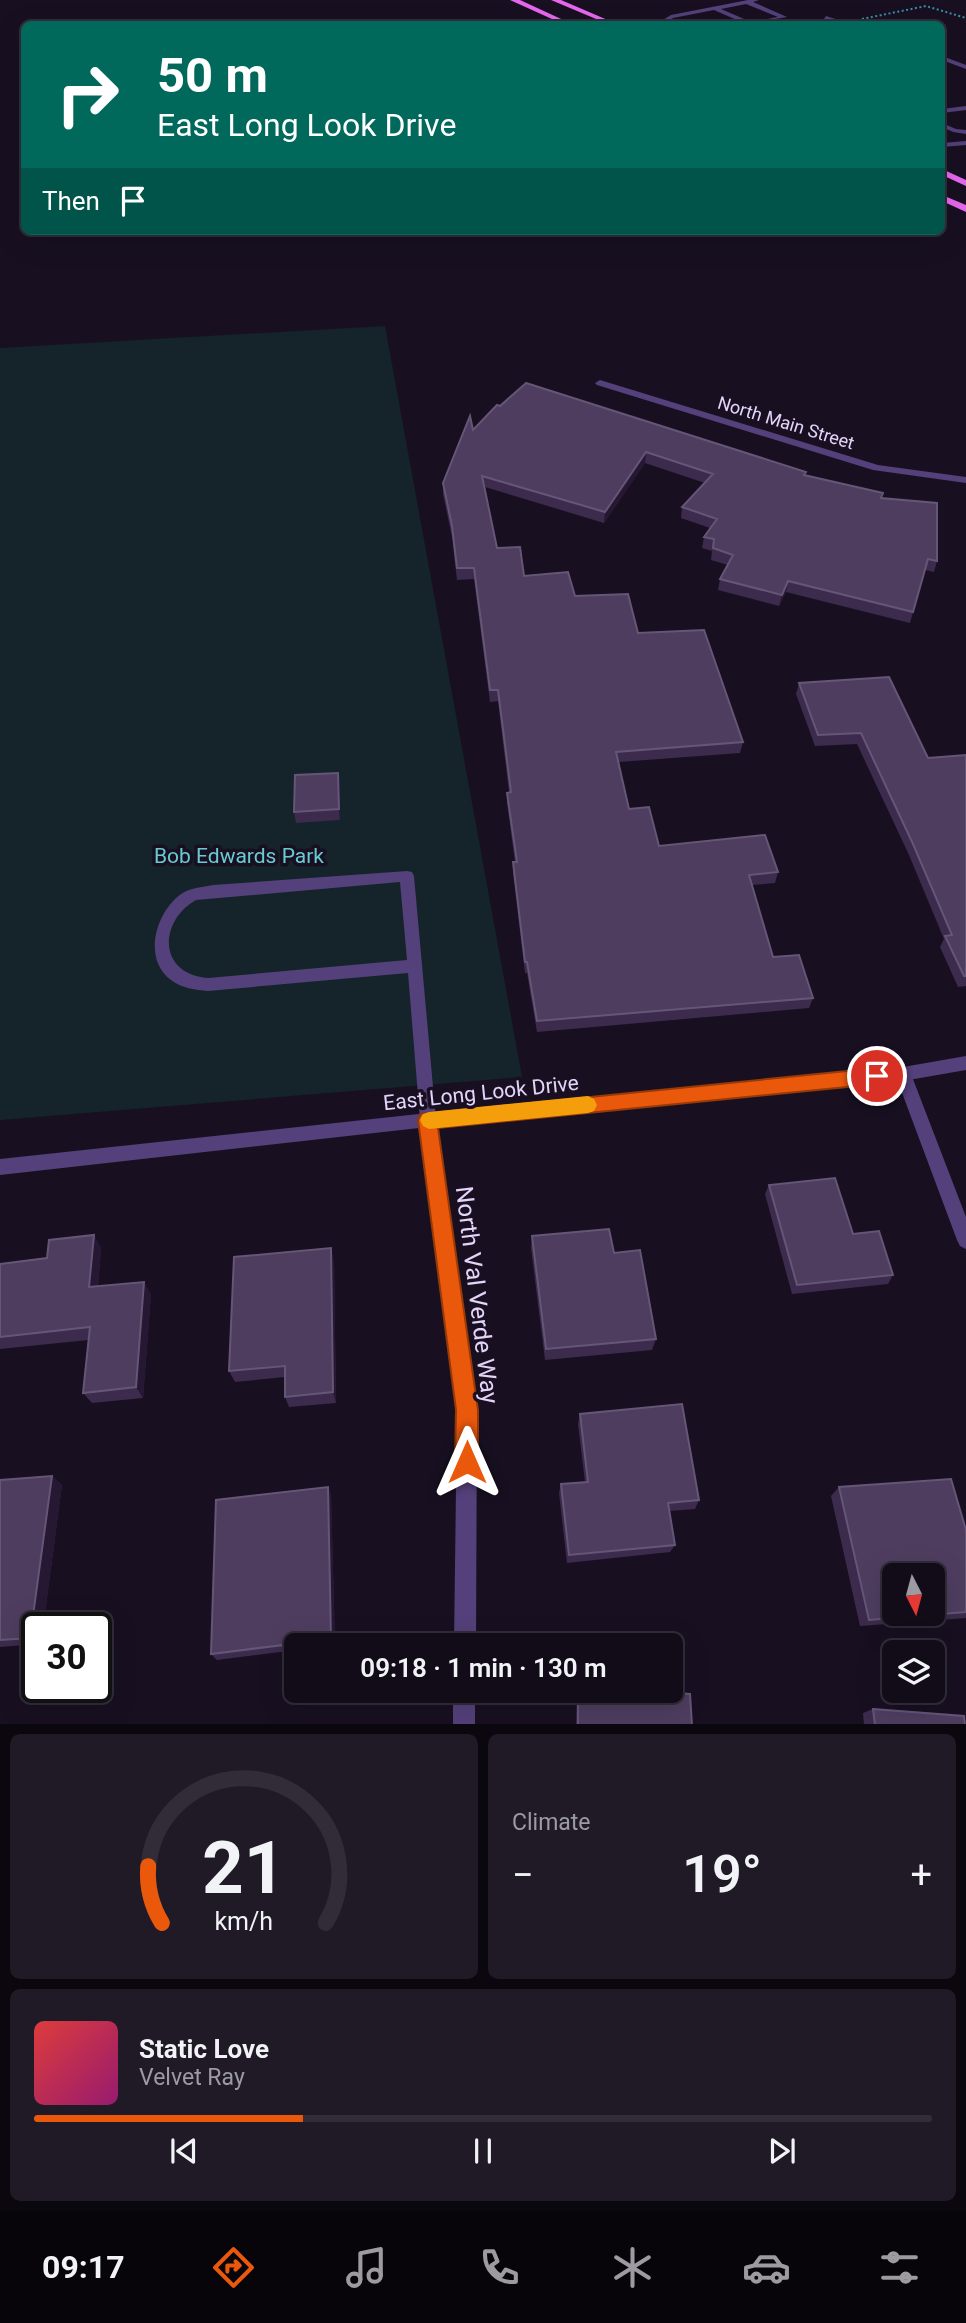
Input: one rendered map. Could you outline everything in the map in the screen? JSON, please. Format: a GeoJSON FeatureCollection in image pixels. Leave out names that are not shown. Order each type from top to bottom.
{"type":"FeatureCollection","features":[{"type":"Feature","properties":{"kind":"main road"},"geometry":{"type":"LineString","coordinates":[[514,0],[561,21]]}},
{"type":"Feature","properties":{"kind":"main road"},"geometry":{"type":"LineString","coordinates":[[555,0],[606,21]]}},
{"type":"Feature","properties":{"kind":"main road"},"geometry":{"type":"LineString","coordinates":[[945,173],[966,183]]}},
{"type":"Feature","properties":{"kind":"main road"},"geometry":{"type":"LineString","coordinates":[[945,199],[966,209]]}},
{"type":"Feature","properties":{"kind":"street"},"geometry":{"type":"LineString","coordinates":[[664,21],[671,17],[756,0]]}},
{"type":"Feature","properties":{"kind":"street"},"geometry":{"type":"LineString","coordinates":[[747,2],[784,17],[765,21]]}},
{"type":"Feature","properties":{"kind":"street"},"geometry":{"type":"LineString","coordinates":[[714,8],[743,21]]}},
{"type":"Feature","properties":{"kind":"street"},"geometry":{"type":"LineString","coordinates":[[826,18],[840,21]]}},
{"type":"Feature","properties":{"kind":"street"},"geometry":{"type":"LineString","coordinates":[[945,59],[966,67]]}},
{"type":"Feature","properties":{"kind":"street"},"geometry":{"type":"LineString","coordinates":[[945,111],[966,108]]}},
{"type":"Feature","properties":{"kind":"street"},"geometry":{"type":"LineString","coordinates":[[945,126],[966,132]]}},
{"type":"Feature","properties":{"kind":"street"},"geometry":{"type":"LineString","coordinates":[[945,145],[966,143]]}},
{"type":"Feature","properties":{"kind":"street","name":"North Main Street"},"geometry":{"type":"LineString","coordinates":[[600,383],[877,467],[966,480]]}},
{"type":"Feature","properties":{"kind":"street","name":"North Val Verde Way"},"geometry":{"type":"LineString","coordinates":[[414,966],[225,983],[191,983],[174,975],[162,955],[161,936],[171,913],[188,896],[213,891],[407,876],[428,1120],[467,1410],[465,1633]]}},
{"type":"Feature","properties":{"kind":"street","name":"East Long Look Drive"},"geometry":{"type":"LineString","coordinates":[[0,1167],[428,1120],[903,1074],[966,1063]]}},
{"type":"Feature","properties":{"kind":"street"},"geometry":{"type":"LineString","coordinates":[[903,1074],[966,1240]]}},
{"type":"Feature","properties":{"kind":"street"},"geometry":{"type":"LineString","coordinates":[[464,1703],[464,1724]]}},
{"type":"Feature","properties":{"kind":"path"},"geometry":{"type":"LineString","coordinates":[[860,21],[929,8],[966,18]]}},
{"type":"Feature","properties":{"kind":"green space","name":"Bob Edwards Park"},"geometry":{"type":"Polygon","coordinates":[[[385,326],[522,1077],[0,1120],[0,348],[385,326]]]}},
{"type":"Feature","properties":{"kind":"building"},"geometry":{"type":"Polygon","coordinates":[[[526,383],[806,472],[804,475],[883,493],[881,498],[937,503],[937,561],[928,559],[913,612],[788,581],[782,595],[720,579],[733,555],[713,548],[714,539],[704,537],[717,519],[682,507],[713,474],[646,452],[605,512],[482,476],[497,548],[520,547],[524,576],[568,572],[575,596],[628,594],[638,633],[704,630],[743,742],[616,752],[629,809],[649,807],[659,846],[765,835],[778,872],[749,875],[773,957],[799,955],[813,998],[537,1021],[525,962],[513,862],[517,862],[507,793],[511,792],[498,690],[490,690],[474,568],[457,568],[443,483],[470,416],[473,430],[497,405],[500,406],[526,383]]]}},
{"type":"Feature","properties":{"kind":"building"},"geometry":{"type":"Polygon","coordinates":[[[889,677],[928,758],[966,755],[966,976],[945,936],[952,935],[913,844],[861,733],[818,735],[799,683],[889,677]]]}},
{"type":"Feature","properties":{"kind":"building"},"geometry":{"type":"Polygon","coordinates":[[[338,773],[339,809],[294,812],[295,775],[338,773]]]}},
{"type":"Feature","properties":{"kind":"building"},"geometry":{"type":"Polygon","coordinates":[[[835,1178],[853,1234],[879,1231],[893,1275],[797,1285],[769,1185],[835,1178]]]}},
{"type":"Feature","properties":{"kind":"building"},"geometry":{"type":"Polygon","coordinates":[[[609,1229],[614,1253],[640,1250],[656,1339],[546,1349],[532,1236],[609,1229]]]}},
{"type":"Feature","properties":{"kind":"building"},"geometry":{"type":"Polygon","coordinates":[[[94,1235],[89,1287],[144,1282],[136,1387],[83,1393],[90,1327],[0,1337],[0,1264],[47,1258],[49,1240],[94,1235]]]}},
{"type":"Feature","properties":{"kind":"building"},"geometry":{"type":"Polygon","coordinates":[[[331,1248],[333,1392],[285,1397],[285,1366],[229,1371],[234,1257],[331,1248]]]}},
{"type":"Feature","properties":{"kind":"building"},"geometry":{"type":"Polygon","coordinates":[[[682,1404],[699,1500],[668,1503],[675,1545],[569,1555],[561,1484],[588,1482],[580,1414],[682,1404]]]}},
{"type":"Feature","properties":{"kind":"building"},"geometry":{"type":"Polygon","coordinates":[[[52,1476],[34,1612],[21,1612],[21,1639],[0,1640],[0,1480],[52,1476]]]}},
{"type":"Feature","properties":{"kind":"building"},"geometry":{"type":"Polygon","coordinates":[[[951,1479],[966,1530],[966,1612],[945,1614],[945,1563],[882,1563],[882,1619],[869,1620],[839,1487],[951,1479]]]}},
{"type":"Feature","properties":{"kind":"building"},"geometry":{"type":"Polygon","coordinates":[[[328,1487],[331,1633],[284,1633],[284,1645],[211,1654],[216,1500],[328,1487]]]}},
{"type":"Feature","properties":{"kind":"building"},"geometry":{"type":"Polygon","coordinates":[[[683,1694],[690,1694],[692,1724],[578,1724],[578,1703],[683,1703],[683,1694]]]}},
{"type":"Feature","properties":{"kind":"building"},"geometry":{"type":"Polygon","coordinates":[[[873,1709],[964,1716],[965,1724],[875,1724],[873,1709]]]}},
{"type":"Feature","properties":{"kind":"slow traffic"},"geometry":{"type":"LineString","coordinates":[[429,1120],[588,1105]]}},
{"type":"Feature","properties":{"kind":"route"},"geometry":{"type":"LineString","coordinates":[[467,1462],[467,1410],[428,1120],[877,1076]]}}]}
